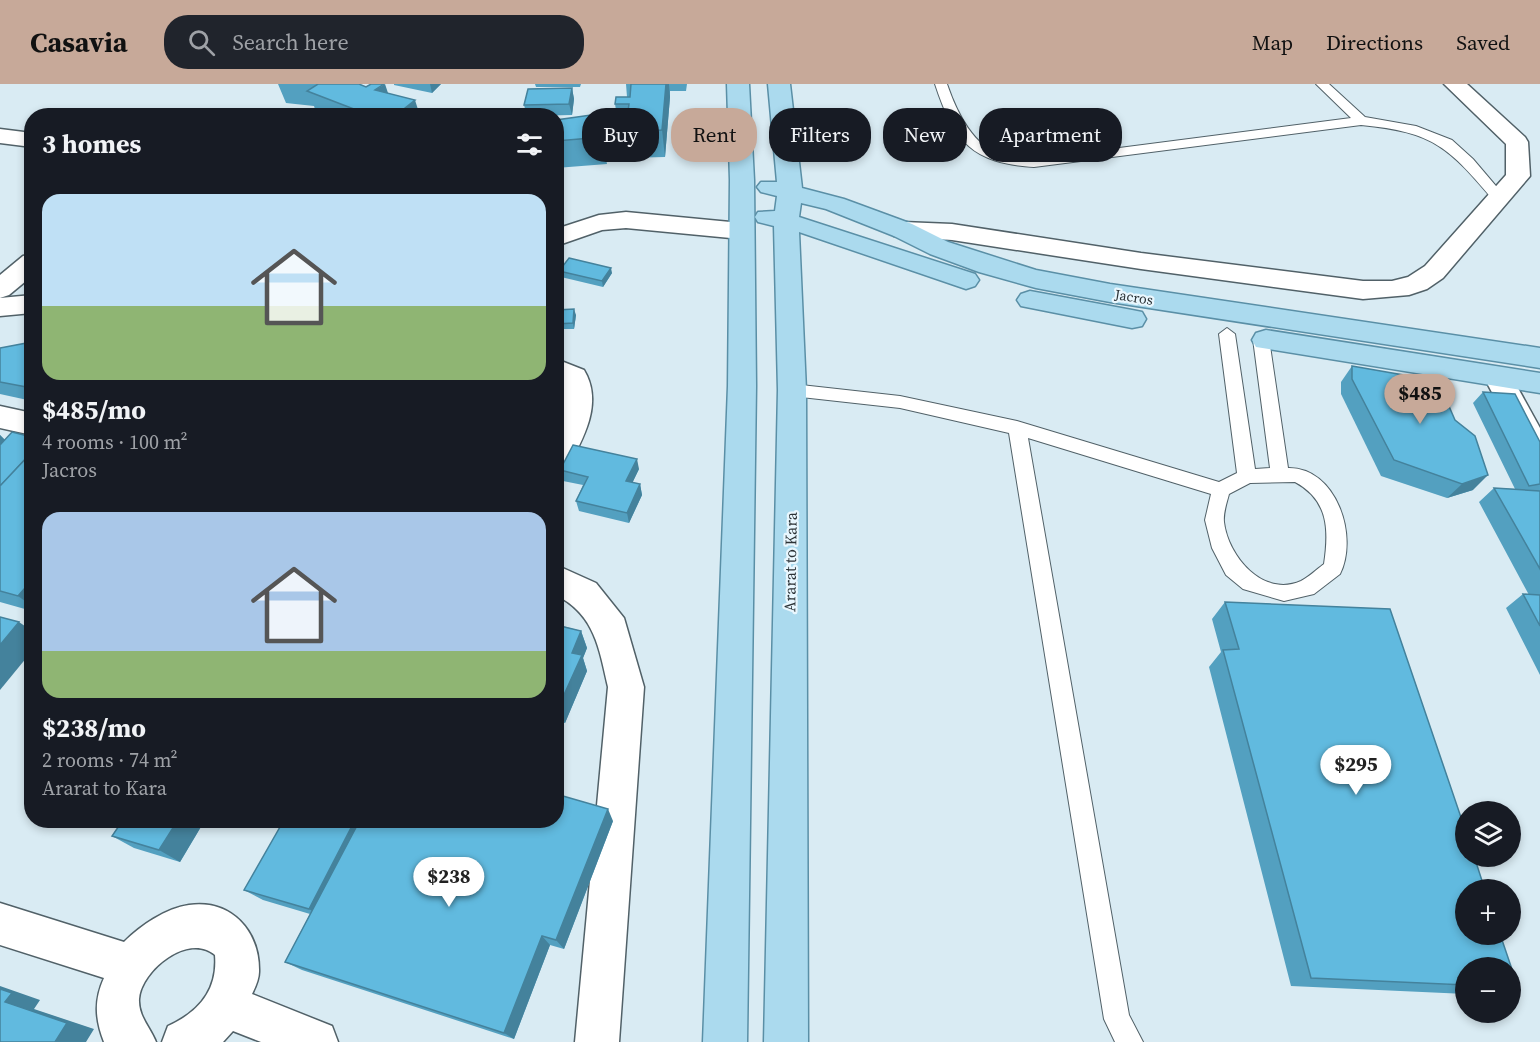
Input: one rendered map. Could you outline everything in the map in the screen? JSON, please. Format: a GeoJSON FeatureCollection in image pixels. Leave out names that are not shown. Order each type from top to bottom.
{"type":"FeatureCollection","features":[{"type":"Feature","properties":{"kind":"main road"},"geometry":{"type":"LineString","coordinates":[[725,1042],[740,569],[742,207],[738,84]]}},
{"type":"Feature","properties":{"kind":"main road","name":"Ararat to Kara"},"geometry":{"type":"LineString","coordinates":[[779,84],[788,207],[792,390],[786,1042]]}},
{"type":"Feature","properties":{"kind":"main road","name":"Jacros"},"geometry":{"type":"LineString","coordinates":[[742,207],[835,204],[903,230],[939,248],[988,266],[1036,279],[1110,293],[1540,358]]}},
{"type":"Feature","properties":{"kind":"main road","name":"Jacros"},"geometry":{"type":"LineString","coordinates":[[788,207],[814,228],[1020,298],[1083,311],[1540,383]]}},
{"type":"Feature","properties":{"kind":"street"},"geometry":{"type":"LineString","coordinates":[[903,230],[952,232],[1153,263],[1363,290],[1396,291],[1421,283],[1500,199],[1518,176],[1532,139],[1455,84]]}},
{"type":"Feature","properties":{"kind":"street"},"geometry":{"type":"LineString","coordinates":[[0,136],[24,139]]}},
{"type":"Feature","properties":{"kind":"street"},"geometry":{"type":"LineString","coordinates":[[564,236],[611,221],[742,207]]}},
{"type":"Feature","properties":{"kind":"street"},"geometry":{"type":"LineString","coordinates":[[0,289],[24,269]]}},
{"type":"Feature","properties":{"kind":"street"},"geometry":{"type":"LineString","coordinates":[[0,307],[24,305]]}},
{"type":"Feature","properties":{"kind":"street"},"geometry":{"type":"LineString","coordinates":[[564,373],[574,377],[580,393],[578,413],[564,444]]}},
{"type":"Feature","properties":{"kind":"street"},"geometry":{"type":"LineString","coordinates":[[1498,377],[1540,456]]}},
{"type":"Feature","properties":{"kind":"street"},"geometry":{"type":"LineString","coordinates":[[0,417],[24,422]]}},
{"type":"Feature","properties":{"kind":"street"},"geometry":{"type":"LineString","coordinates":[[564,583],[584,593],[612,629],[626,687],[597,1042]]}},
{"type":"Feature","properties":{"kind":"street"},"geometry":{"type":"LineString","coordinates":[[0,924],[131,965]]}},
{"type":"Feature","properties":{"kind":"street"},"geometry":{"type":"LineString","coordinates":[[134,1042],[120,1027],[117,998],[131,965],[157,939],[188,926],[216,928],[235,945],[238,974],[226,1006],[201,1034],[184,1042]]}},
{"type":"Feature","properties":{"kind":"street"},"geometry":{"type":"LineString","coordinates":[[226,1006],[316,1042]]}},
{"type":"Feature","properties":{"kind":"lane"},"geometry":{"type":"LineString","coordinates":[[941,84],[951,115],[957,123],[977,147],[1002,160],[1034,163],[1361,121],[1396,124],[1429,135],[1455,149],[1500,199]]}},
{"type":"Feature","properties":{"kind":"lane"},"geometry":{"type":"LineString","coordinates":[[1322,84],[1361,121]]}},
{"type":"Feature","properties":{"kind":"lane"},"geometry":{"type":"LineString","coordinates":[[1227,334],[1247,476]]}},
{"type":"Feature","properties":{"kind":"lane"},"geometry":{"type":"LineString","coordinates":[[1261,339],[1280,475]]}},
{"type":"Feature","properties":{"kind":"lane"},"geometry":{"type":"LineString","coordinates":[[792,390],[900,402],[1017,428],[1221,490],[1247,476],[1297,475],[1315,484],[1327,502],[1338,532],[1333,568],[1307,588],[1284,592],[1250,583],[1233,569],[1222,548],[1214,520],[1221,490]]}},
{"type":"Feature","properties":{"kind":"lane"},"geometry":{"type":"LineString","coordinates":[[1017,428],[1118,1019],[1130,1042]]}},
{"type":"Feature","properties":{"kind":"building"},"geometry":{"type":"Polygon","coordinates":[[[318,84],[359,84],[366,87],[371,84],[384,84],[375,90],[415,100],[405,108],[351,108],[307,91],[318,84]]]}},
{"type":"Feature","properties":{"kind":"building"},"geometry":{"type":"Polygon","coordinates":[[[631,84],[666,84],[662,130],[659,130],[659,108],[628,108],[629,104],[615,104],[616,97],[630,97],[631,84]]]}},
{"type":"Feature","properties":{"kind":"building"},"geometry":{"type":"Polygon","coordinates":[[[572,88],[569,104],[524,105],[528,89],[572,88]]]}},
{"type":"Feature","properties":{"kind":"building"},"geometry":{"type":"Polygon","coordinates":[[[582,116],[582,139],[564,140],[564,119],[582,116]]]}},
{"type":"Feature","properties":{"kind":"building"},"geometry":{"type":"Polygon","coordinates":[[[569,258],[611,268],[602,281],[564,272],[564,264],[569,258]]]}},
{"type":"Feature","properties":{"kind":"building"},"geometry":{"type":"Polygon","coordinates":[[[574,309],[573,323],[564,324],[564,310],[574,309]]]}},
{"type":"Feature","properties":{"kind":"building"},"geometry":{"type":"Polygon","coordinates":[[[24,344],[24,386],[0,382],[0,348],[24,344]]]}},
{"type":"Feature","properties":{"kind":"building"},"geometry":{"type":"Polygon","coordinates":[[[1352,366],[1438,381],[1455,420],[1475,436],[1488,475],[1462,484],[1394,460],[1352,379],[1352,366]]]}},
{"type":"Feature","properties":{"kind":"building"},"geometry":{"type":"Polygon","coordinates":[[[1483,392],[1515,394],[1540,442],[1540,484],[1529,486],[1483,392]]]}},
{"type":"Feature","properties":{"kind":"building"},"geometry":{"type":"Polygon","coordinates":[[[12,432],[24,435],[24,460],[0,486],[0,445],[12,432]]]}},
{"type":"Feature","properties":{"kind":"building"},"geometry":{"type":"Polygon","coordinates":[[[573,445],[637,459],[626,481],[640,484],[627,513],[576,501],[588,477],[564,471],[564,462],[573,445]]]}},
{"type":"Feature","properties":{"kind":"building"},"geometry":{"type":"Polygon","coordinates":[[[24,460],[24,589],[18,596],[0,591],[0,486],[24,460]]]}},
{"type":"Feature","properties":{"kind":"building"},"geometry":{"type":"Polygon","coordinates":[[[1494,488],[1540,491],[1540,569],[1494,488]]]}},
{"type":"Feature","properties":{"kind":"building"},"geometry":{"type":"Polygon","coordinates":[[[1523,594],[1540,595],[1540,626],[1523,594]]]}},
{"type":"Feature","properties":{"kind":"building"},"geometry":{"type":"Polygon","coordinates":[[[1225,602],[1390,609],[1455,801],[1455,867],[1478,867],[1481,879],[1455,879],[1455,945],[1504,945],[1508,957],[1455,957],[1455,985],[1311,978],[1223,650],[1239,649],[1225,602]]]}},
{"type":"Feature","properties":{"kind":"building"},"geometry":{"type":"Polygon","coordinates":[[[0,617],[19,622],[0,645],[0,617]]]}},
{"type":"Feature","properties":{"kind":"building"},"geometry":{"type":"Polygon","coordinates":[[[564,627],[581,631],[572,653],[582,655],[564,695],[564,627]]]}},
{"type":"Feature","properties":{"kind":"building"},"geometry":{"type":"Polygon","coordinates":[[[564,796],[608,809],[556,940],[542,936],[504,1033],[285,962],[356,828],[564,828],[564,796]]]}},
{"type":"Feature","properties":{"kind":"building"},"geometry":{"type":"Polygon","coordinates":[[[118,828],[173,828],[159,850],[112,836],[118,828]]]}},
{"type":"Feature","properties":{"kind":"building"},"geometry":{"type":"Polygon","coordinates":[[[279,828],[351,828],[309,909],[244,890],[279,828]]]}},
{"type":"Feature","properties":{"kind":"building"},"geometry":{"type":"Polygon","coordinates":[[[0,989],[12,993],[5,1002],[67,1023],[55,1042],[0,1042],[0,989]]]}}]}
